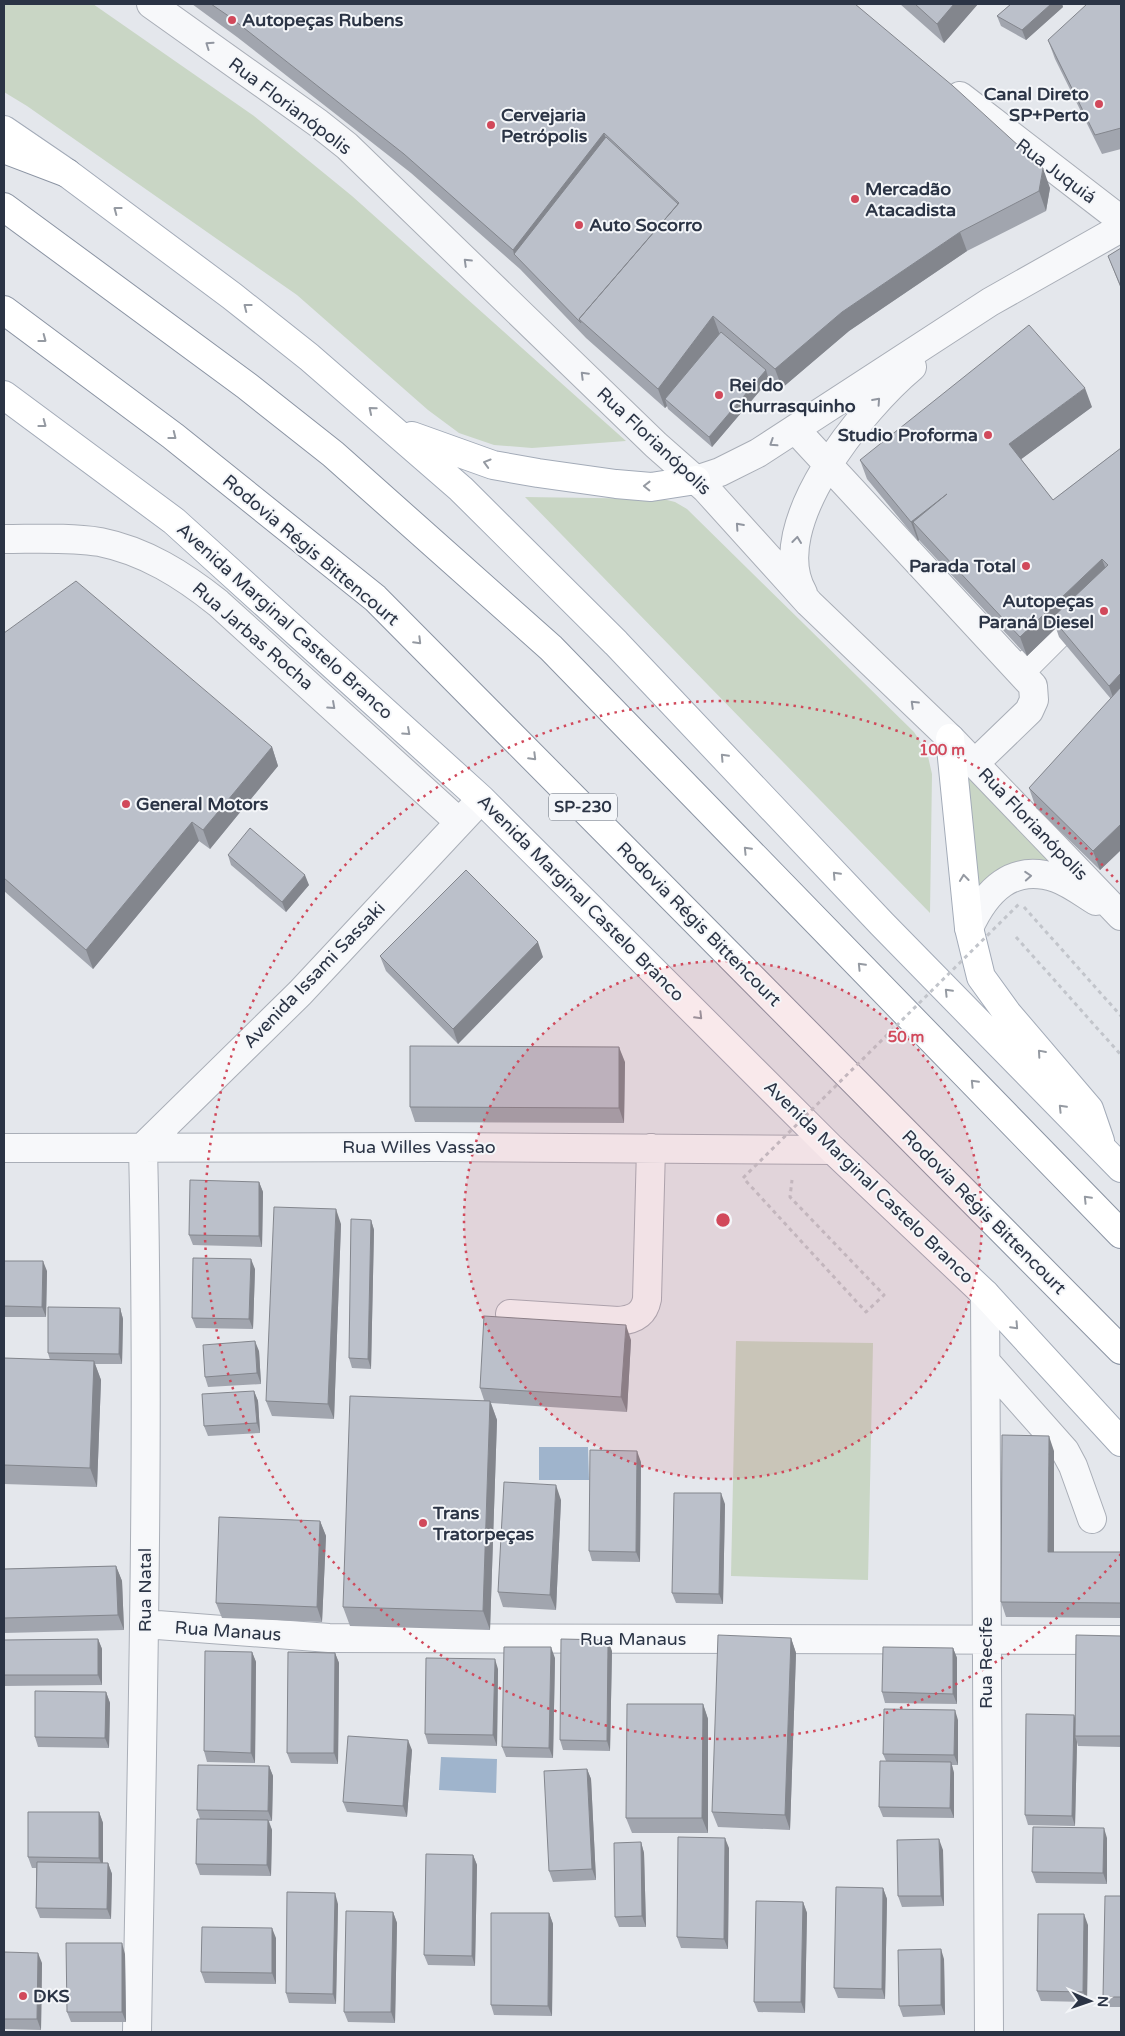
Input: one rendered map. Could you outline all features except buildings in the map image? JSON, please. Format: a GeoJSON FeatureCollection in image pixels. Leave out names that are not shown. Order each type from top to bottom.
{"type":"FeatureCollection","features":[{"type":"Feature","properties":{"kind":"main road"},"geometry":{"type":"LineString","coordinates":[[4,130],[67,173],[232,296],[310,357],[461,489],[616,643],[882,924],[1113,1160]]}},
{"type":"Feature","properties":{"kind":"main road"},"geometry":{"type":"LineString","coordinates":[[4,149],[67,173]]}},
{"type":"Feature","properties":{"kind":"main road"},"geometry":{"type":"LineString","coordinates":[[4,207],[239,380],[333,454],[551,648],[1121,1234]]}},
{"type":"Feature","properties":{"kind":"main road","name":"Rodovia Régis Bittencourt"},"geometry":{"type":"LineString","coordinates":[[4,310],[173,436],[375,598],[1121,1350]]}},
{"type":"Feature","properties":{"kind":"main road","name":"Avenida Marginal Castelo Branco"},"geometry":{"type":"LineString","coordinates":[[4,395],[174,521],[481,799],[833,1150],[985,1294],[1121,1442]]}},
{"type":"Feature","properties":{"kind":"main road"},"geometry":{"type":"LineString","coordinates":[[394,429],[473,459],[538,473],[651,487],[696,480]]}},
{"type":"Feature","properties":{"kind":"main road"},"geometry":{"type":"LineString","coordinates":[[950,738],[969,928],[981,977],[1007,1013],[1089,1109],[1113,1160]]}},
{"type":"Feature","properties":{"kind":"street","name":"Rua Florianópolis"},"geometry":{"type":"LineString","coordinates":[[151,4],[318,123],[347,146],[656,445],[696,480],[809,603],[950,738],[1121,917]]}},
{"type":"Feature","properties":{"kind":"street","name":"Rua Juquiá"},"geometry":{"type":"LineString","coordinates":[[941,80],[977,110],[1121,220]]}},
{"type":"Feature","properties":{"kind":"street"},"geometry":{"type":"LineString","coordinates":[[696,480],[738,464],[990,302],[1121,228]]}},
{"type":"Feature","properties":{"kind":"street"},"geometry":{"type":"LineString","coordinates":[[809,603],[795,576],[796,544],[800,522],[828,465],[858,423],[898,378],[990,302]]}},
{"type":"Feature","properties":{"kind":"street"},"geometry":{"type":"LineString","coordinates":[[795,429],[1033,686],[1034,700],[1029,711],[974,764]]}},
{"type":"Feature","properties":{"kind":"street","name":"Rua Jarbas Rocha"},"geometry":{"type":"LineString","coordinates":[[4,539],[82,541],[126,549],[160,563],[189,580],[218,603],[460,822]]}},
{"type":"Feature","properties":{"kind":"street"},"geometry":{"type":"LineString","coordinates":[[218,603],[238,579]]}},
{"type":"Feature","properties":{"kind":"street"},"geometry":{"type":"LineString","coordinates":[[1021,671],[1102,591]]}},
{"type":"Feature","properties":{"kind":"street","name":"Avenida Issami Sassaki"},"geometry":{"type":"LineString","coordinates":[[143,1147],[300,993],[481,799]]}},
{"type":"Feature","properties":{"kind":"street"},"geometry":{"type":"LineString","coordinates":[[969,928],[988,894],[1004,882],[1022,876],[1055,878],[1121,917]]}},
{"type":"Feature","properties":{"kind":"street","name":"Rua Natal"},"geometry":{"type":"LineString","coordinates":[[137,2032],[144,1624],[146,1291],[143,1147]]}},
{"type":"Feature","properties":{"kind":"street","name":"Rua Willes Vassao"},"geometry":{"type":"LineString","coordinates":[[4,1148],[651,1148],[833,1150]]}},
{"type":"Feature","properties":{"kind":"street"},"geometry":{"type":"LineString","coordinates":[[510,1314],[618,1321],[631,1320],[641,1312],[647,1299],[651,1148]]}},
{"type":"Feature","properties":{"kind":"street","name":"Rua Recife"},"geometry":{"type":"LineString","coordinates":[[985,1294],[989,2032]]}},
{"type":"Feature","properties":{"kind":"street"},"geometry":{"type":"LineString","coordinates":[[986,1362],[1065,1451],[1073,1466],[1092,1519]]}},
{"type":"Feature","properties":{"kind":"street","name":"Rua Manaus"},"geometry":{"type":"LineString","coordinates":[[144,1624],[329,1638],[1121,1640]]}},
{"type":"Feature","properties":{"kind":"path"},"geometry":{"type":"LineString","coordinates":[[795,1150],[790,1197],[884,1295],[866,1312],[743,1178],[1020,903],[1121,1016]]}},
{"type":"Feature","properties":{"kind":"path"},"geometry":{"type":"LineString","coordinates":[[1016,937],[1121,1055]]}},
{"type":"Feature","properties":{"kind":"green space"},"geometry":{"type":"Polygon","coordinates":[[[4,4],[93,4],[254,116],[352,196],[626,441],[532,448],[494,445],[459,433],[428,410],[297,295],[27,106],[4,92],[4,4]]]}},
{"type":"Feature","properties":{"kind":"green space"},"geometry":{"type":"Polygon","coordinates":[[[525,497],[663,499],[675,502],[687,509],[914,732],[927,752],[932,774],[930,913],[525,497]]]}},
{"type":"Feature","properties":{"kind":"green space"},"geometry":{"type":"Polygon","coordinates":[[[963,760],[1066,865],[1026,862],[1007,866],[990,876],[972,902],[963,760]]]}},
{"type":"Feature","properties":{"kind":"green space"},"geometry":{"type":"Polygon","coordinates":[[[736,1341],[873,1343],[868,1580],[731,1576],[736,1341]]]}},
{"type":"Feature","properties":{"kind":"water"},"geometry":{"type":"Polygon","coordinates":[[[539,1447],[588,1447],[589,1480],[539,1480],[539,1447]]]}},
{"type":"Feature","properties":{"kind":"water"},"geometry":{"type":"Polygon","coordinates":[[[441,1757],[497,1759],[496,1793],[439,1790],[441,1757]]]}},
{"type":"Feature","properties":{"kind":"place","name":"Autopeças Rubens"},"geometry":{"type":"Point","coordinates":[232,20]}},
{"type":"Feature","properties":{"kind":"place","name":"Canal Direto SP+Perto"},"geometry":{"type":"Point","coordinates":[1099,104]}},
{"type":"Feature","properties":{"kind":"place","name":"Cervejaria Petrópolis"},"geometry":{"type":"Point","coordinates":[491,125]}},
{"type":"Feature","properties":{"kind":"place","name":"Mercadão Atacadista"},"geometry":{"type":"Point","coordinates":[855,199]}},
{"type":"Feature","properties":{"kind":"place","name":"Auto Socorro"},"geometry":{"type":"Point","coordinates":[579,225]}},
{"type":"Feature","properties":{"kind":"place","name":"Rei do Churrasquinho"},"geometry":{"type":"Point","coordinates":[719,395]}},
{"type":"Feature","properties":{"kind":"place","name":"Studio Proforma"},"geometry":{"type":"Point","coordinates":[988,435]}},
{"type":"Feature","properties":{"kind":"place","name":"Parada Total"},"geometry":{"type":"Point","coordinates":[1026,566]}},
{"type":"Feature","properties":{"kind":"place","name":"Autopeças Paraná Diesel"},"geometry":{"type":"Point","coordinates":[1104,611]}},
{"type":"Feature","properties":{"kind":"place","name":"General Motors"},"geometry":{"type":"Point","coordinates":[126,804]}},
{"type":"Feature","properties":{"kind":"place","name":"Trans Tratorpeças"},"geometry":{"type":"Point","coordinates":[423,1523]}},
{"type":"Feature","properties":{"kind":"place","name":"DKS"},"geometry":{"type":"Point","coordinates":[23,1996]}}]}
